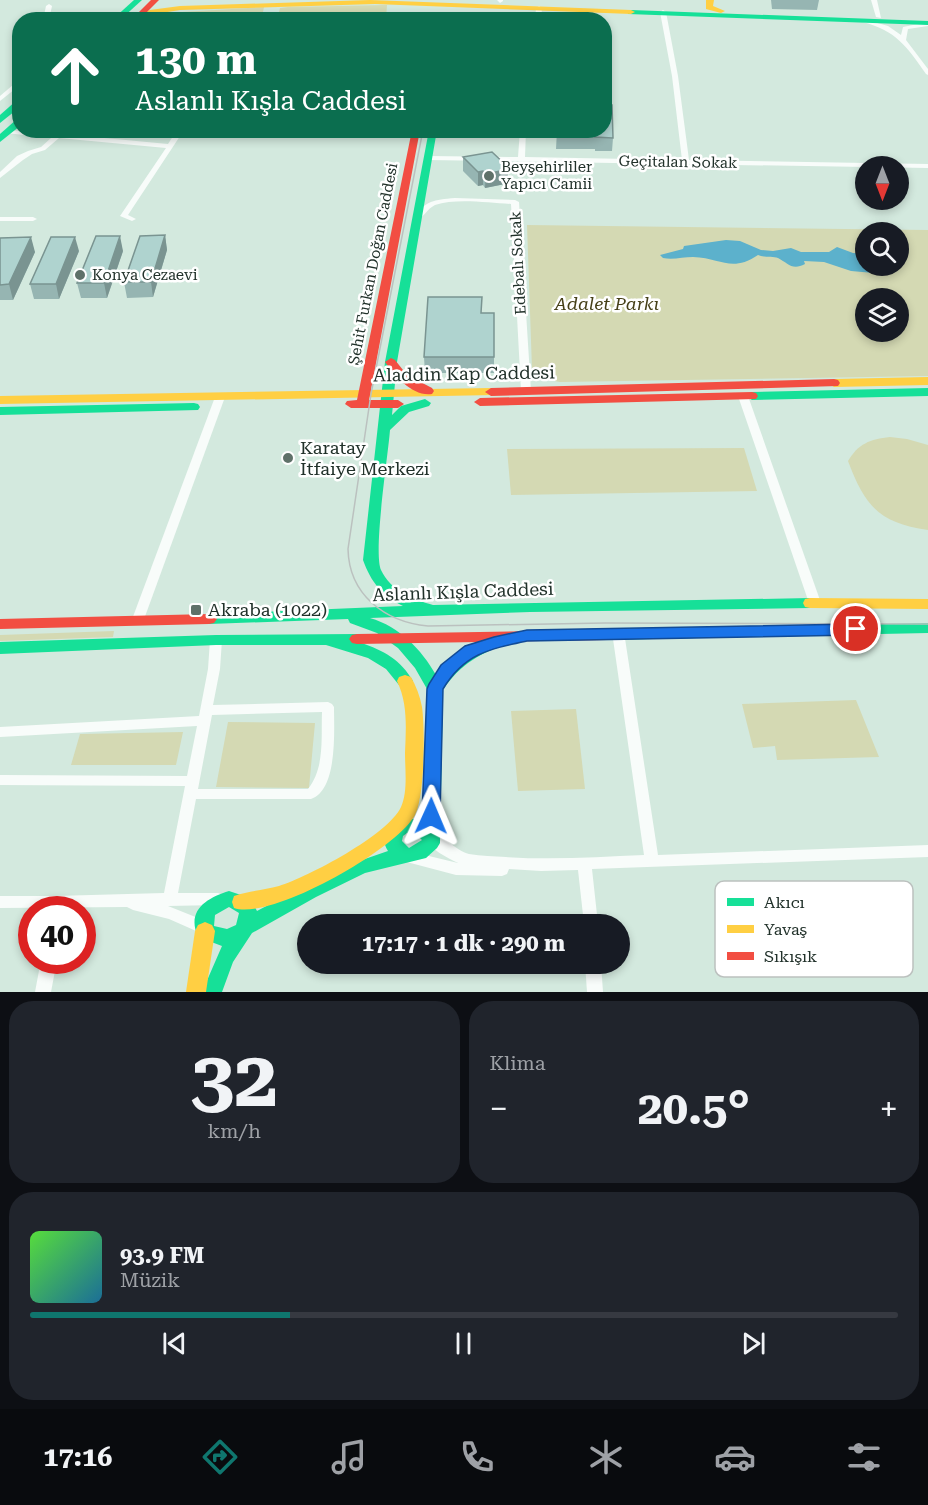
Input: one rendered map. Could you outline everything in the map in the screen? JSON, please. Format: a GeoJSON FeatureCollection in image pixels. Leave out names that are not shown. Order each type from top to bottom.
{"type":"FeatureCollection","features":[{"type":"Feature","properties":{"kind":"main road"},"geometry":{"type":"LineString","coordinates":[[124,12],[138,0]]}},
{"type":"Feature","properties":{"kind":"main road"},"geometry":{"type":"LineString","coordinates":[[142,12],[155,0]]}},
{"type":"Feature","properties":{"kind":"main road"},"geometry":{"type":"LineString","coordinates":[[154,12],[190,3],[276,0]]}},
{"type":"Feature","properties":{"kind":"main road"},"geometry":{"type":"LineString","coordinates":[[453,10],[477,3],[500,1],[702,5],[928,22]]}},
{"type":"Feature","properties":{"kind":"main road"},"geometry":{"type":"LineString","coordinates":[[190,3],[402,3],[436,11]]}},
{"type":"Feature","properties":{"kind":"main road"},"geometry":{"type":"LineString","coordinates":[[477,3],[528,12]]}},
{"type":"Feature","properties":{"kind":"main road"},"geometry":{"type":"LineString","coordinates":[[612,13],[663,12],[928,22]]}},
{"type":"Feature","properties":{"kind":"main road"},"geometry":{"type":"LineString","coordinates":[[3,130],[12,115]]}},
{"type":"Feature","properties":{"kind":"main road","name":"Şehit Furkan Doğan Caddesi"},"geometry":{"type":"LineString","coordinates":[[363,399],[414,138]]}},
{"type":"Feature","properties":{"kind":"main road","name":"Şehit Furkan Doğan Caddesi"},"geometry":{"type":"LineString","coordinates":[[429,610],[413,606],[386,593],[373,572],[370,560],[391,362],[432,138]]}},
{"type":"Feature","properties":{"kind":"main road"},"geometry":{"type":"LineString","coordinates":[[391,362],[403,378],[413,385],[437,394]]}},
{"type":"Feature","properties":{"kind":"main road","name":"Aladdin Kap Caddesi"},"geometry":{"type":"LineString","coordinates":[[0,400],[386,399],[437,394],[620,387],[928,381]]}},
{"type":"Feature","properties":{"kind":"main road","name":"Aladdin Kap Caddesi"},"geometry":{"type":"LineString","coordinates":[[386,399],[425,404],[928,392]]}},
{"type":"Feature","properties":{"kind":"main road","name":"Aladdin Kap Caddesi"},"geometry":{"type":"LineString","coordinates":[[0,411],[219,401]]}},
{"type":"Feature","properties":{"kind":"main road"},"geometry":{"type":"LineString","coordinates":[[383,430],[405,409],[425,404]]}},
{"type":"Feature","properties":{"kind":"main road","name":"Aslanlı Kışla Caddesi"},"geometry":{"type":"LineString","coordinates":[[0,624],[136,622],[429,610],[815,603],[928,604]]}},
{"type":"Feature","properties":{"kind":"main road"},"geometry":{"type":"LineString","coordinates":[[204,929],[210,936],[223,940],[230,939],[356,868],[378,859],[424,852],[431,843],[435,689],[418,656],[388,630],[366,622],[319,616]]}},
{"type":"Feature","properties":{"kind":"main road"},"geometry":{"type":"LineString","coordinates":[[0,648],[216,639],[400,639],[928,628]]}},
{"type":"Feature","properties":{"kind":"main road"},"geometry":{"type":"LineString","coordinates":[[435,689],[447,669],[471,650],[494,642],[527,636]]}},
{"type":"Feature","properties":{"kind":"main road"},"geometry":{"type":"LineString","coordinates":[[306,640],[345,644],[377,655],[396,668],[408,684],[414,712],[414,793],[409,813],[394,833],[392,844],[394,849],[405,856]]}},
{"type":"Feature","properties":{"kind":"main road"},"geometry":{"type":"LineString","coordinates":[[196,992],[204,917],[209,908],[218,901],[235,901],[286,891],[408,824],[421,825],[431,837]]}},
{"type":"Feature","properties":{"kind":"main road"},"geometry":{"type":"LineString","coordinates":[[212,992],[225,958],[245,929],[249,913],[235,901]]}},
{"type":"Feature","properties":{"kind":"street"},"geometry":{"type":"LineString","coordinates":[[874,0],[879,17]]}},
{"type":"Feature","properties":{"kind":"street"},"geometry":{"type":"LineString","coordinates":[[48,12],[49,6]]}},
{"type":"Feature","properties":{"kind":"street"},"geometry":{"type":"LineString","coordinates":[[663,12],[686,163]]}},
{"type":"Feature","properties":{"kind":"street"},"geometry":{"type":"LineString","coordinates":[[862,21],[889,28],[904,39],[928,73]]}},
{"type":"Feature","properties":{"kind":"street"},"geometry":{"type":"LineString","coordinates":[[904,39],[905,27],[928,22]]}},
{"type":"Feature","properties":{"kind":"street"},"geometry":{"type":"LineString","coordinates":[[0,99],[12,88]]}},
{"type":"Feature","properties":{"kind":"street"},"geometry":{"type":"LineString","coordinates":[[0,176],[20,158],[30,152],[43,149],[55,138]]}},
{"type":"Feature","properties":{"kind":"street"},"geometry":{"type":"LineString","coordinates":[[103,138],[171,146]]}},
{"type":"Feature","properties":{"kind":"street"},"geometry":{"type":"LineString","coordinates":[[132,219],[124,216],[176,138]]}},
{"type":"Feature","properties":{"kind":"street"},"geometry":{"type":"LineString","coordinates":[[521,160],[522,138]]}},
{"type":"Feature","properties":{"kind":"street","name":"Geçitalan Sokak"},"geometry":{"type":"LineString","coordinates":[[428,158],[928,165]]}},
{"type":"Feature","properties":{"kind":"street","name":"Edebalı Sokak"},"geometry":{"type":"LineString","coordinates":[[417,218],[427,206],[437,203],[515,202],[526,391]]}},
{"type":"Feature","properties":{"kind":"street"},"geometry":{"type":"LineString","coordinates":[[0,219],[33,219]]}},
{"type":"Feature","properties":{"kind":"street"},"geometry":{"type":"LineString","coordinates":[[743,396],[815,603]]}},
{"type":"Feature","properties":{"kind":"street"},"geometry":{"type":"LineString","coordinates":[[136,622],[219,401]]}},
{"type":"Feature","properties":{"kind":"street"},"geometry":{"type":"LineString","coordinates":[[618,633],[652,861]]}},
{"type":"Feature","properties":{"kind":"street"},"geometry":{"type":"LineString","coordinates":[[170,898],[214,669],[216,639]]}},
{"type":"Feature","properties":{"kind":"street"},"geometry":{"type":"LineString","coordinates":[[0,732],[328,707],[324,773],[320,785],[311,794],[0,780]]}},
{"type":"Feature","properties":{"kind":"street"},"geometry":{"type":"LineString","coordinates":[[431,837],[446,850],[466,860],[541,865],[928,851]]}},
{"type":"Feature","properties":{"kind":"street"},"geometry":{"type":"LineString","coordinates":[[405,856],[438,865],[471,870],[505,870],[541,865]]}},
{"type":"Feature","properties":{"kind":"street"},"geometry":{"type":"LineString","coordinates":[[584,864],[590,914]]}},
{"type":"Feature","properties":{"kind":"street"},"geometry":{"type":"LineString","coordinates":[[96,904],[170,898],[235,901]]}},
{"type":"Feature","properties":{"kind":"street"},"geometry":{"type":"LineString","coordinates":[[0,902],[18,904]]}},
{"type":"Feature","properties":{"kind":"street"},"geometry":{"type":"LineString","coordinates":[[114,903],[156,909],[204,929]]}},
{"type":"Feature","properties":{"kind":"street"},"geometry":{"type":"LineString","coordinates":[[43,992],[46,974]]}},
{"type":"Feature","properties":{"kind":"street"},"geometry":{"type":"LineString","coordinates":[[594,974],[595,992]]}},
{"type":"Feature","properties":{"kind":"green space"},"geometry":{"type":"Polygon","coordinates":[[[387,5],[386,12],[279,12],[280,8],[387,5]]]}},
{"type":"Feature","properties":{"kind":"green space"},"geometry":{"type":"Polygon","coordinates":[[[264,7],[263,12],[182,12],[264,7]]]}},
{"type":"Feature","properties":{"kind":"green space","name":"Adalet Parkı"},"geometry":{"type":"Polygon","coordinates":[[[527,225],[855,229],[855,276],[909,276],[909,230],[928,230],[928,376],[560,382],[543,379],[532,369],[527,225]]]}},
{"type":"Feature","properties":{"kind":"green space"},"geometry":{"type":"Polygon","coordinates":[[[890,437],[928,445],[928,530],[897,523],[876,510],[854,477],[848,461],[856,450],[876,439],[890,437]]]}},
{"type":"Feature","properties":{"kind":"green space"},"geometry":{"type":"Polygon","coordinates":[[[744,448],[757,491],[511,495],[507,449],[744,448]]]}},
{"type":"Feature","properties":{"kind":"green space"},"geometry":{"type":"Polygon","coordinates":[[[114,631],[113,637],[0,641],[0,635],[114,631]]]}},
{"type":"Feature","properties":{"kind":"green space"},"geometry":{"type":"Polygon","coordinates":[[[856,700],[879,757],[777,760],[775,746],[753,748],[742,704],[856,700]]]}},
{"type":"Feature","properties":{"kind":"green space"},"geometry":{"type":"Polygon","coordinates":[[[576,709],[585,789],[518,791],[511,711],[576,709]]]}},
{"type":"Feature","properties":{"kind":"green space"},"geometry":{"type":"Polygon","coordinates":[[[228,722],[315,723],[309,788],[216,787],[228,722]]]}},
{"type":"Feature","properties":{"kind":"green space"},"geometry":{"type":"Polygon","coordinates":[[[183,732],[176,765],[71,765],[80,734],[183,732]]]}},
{"type":"Feature","properties":{"kind":"water"},"geometry":{"type":"Polygon","coordinates":[[[726,240],[740,241],[761,250],[773,251],[791,248],[801,252],[829,252],[837,247],[855,253],[855,271],[824,262],[804,261],[805,264],[797,267],[778,258],[758,255],[733,264],[693,257],[667,259],[660,255],[683,249],[684,246],[726,240]]]}},
{"type":"Feature","properties":{"kind":"building"},"geometry":{"type":"Polygon","coordinates":[[[492,152],[508,167],[503,168],[505,170],[486,174],[483,171],[478,172],[463,157],[492,152]]]}},
{"type":"Feature","properties":{"kind":"building"},"geometry":{"type":"Polygon","coordinates":[[[165,235],[151,282],[124,282],[140,236],[165,235]]]}},
{"type":"Feature","properties":{"kind":"building"},"geometry":{"type":"Polygon","coordinates":[[[96,236],[120,236],[104,283],[77,283],[96,236]]]}},
{"type":"Feature","properties":{"kind":"building"},"geometry":{"type":"Polygon","coordinates":[[[31,237],[9,284],[0,285],[0,238],[31,237]]]}},
{"type":"Feature","properties":{"kind":"building"},"geometry":{"type":"Polygon","coordinates":[[[51,237],[75,237],[56,284],[30,284],[51,237]]]}},
{"type":"Feature","properties":{"kind":"building"},"geometry":{"type":"Polygon","coordinates":[[[428,297],[482,297],[481,313],[494,313],[494,357],[424,357],[428,297]]]}},
{"type":"Feature","properties":{"kind":"tram line"},"geometry":{"type":"LineString","coordinates":[[421,138],[371,394],[348,549],[355,580],[362,593],[372,603],[398,619],[428,626],[605,623],[928,624]]}},
{"type":"Feature","properties":{"kind":"traffic: fast"},"geometry":{"type":"LineString","coordinates":[[124,12],[138,0]]}},
{"type":"Feature","properties":{"kind":"traffic: fast"},"geometry":{"type":"LineString","coordinates":[[631,12],[928,23]]}},
{"type":"Feature","properties":{"kind":"traffic: fast"},"geometry":{"type":"LineString","coordinates":[[0,120],[12,109]]}},
{"type":"Feature","properties":{"kind":"traffic: fast"},"geometry":{"type":"LineString","coordinates":[[0,139],[12,128]]}},
{"type":"Feature","properties":{"kind":"traffic: fast"},"geometry":{"type":"LineString","coordinates":[[428,609],[408,603],[392,593],[379,579],[370,560],[391,362],[432,138]]}},
{"type":"Feature","properties":{"kind":"traffic: fast"},"geometry":{"type":"LineString","coordinates":[[752,396],[928,392]]}},
{"type":"Feature","properties":{"kind":"traffic: fast"},"geometry":{"type":"LineString","coordinates":[[383,430],[405,409],[425,403]]}},
{"type":"Feature","properties":{"kind":"traffic: fast"},"geometry":{"type":"LineString","coordinates":[[0,411],[194,407]]}},
{"type":"Feature","properties":{"kind":"traffic: fast"},"geometry":{"type":"LineString","coordinates":[[209,619],[530,607],[810,603]]}},
{"type":"Feature","properties":{"kind":"traffic: fast"},"geometry":{"type":"LineString","coordinates":[[355,619],[382,629],[404,644],[421,664],[435,689]]}},
{"type":"Feature","properties":{"kind":"traffic: fast"},"geometry":{"type":"LineString","coordinates":[[607,635],[928,628]]}},
{"type":"Feature","properties":{"kind":"traffic: fast"},"geometry":{"type":"LineString","coordinates":[[0,648],[216,640],[357,639]]}},
{"type":"Feature","properties":{"kind":"traffic: fast"},"geometry":{"type":"LineString","coordinates":[[246,927],[359,867],[384,859],[413,855],[431,843],[435,689],[449,670],[465,656],[507,639]]}},
{"type":"Feature","properties":{"kind":"traffic: fast"},"geometry":{"type":"LineString","coordinates":[[332,642],[363,650],[383,659],[399,672],[405,681]]}},
{"type":"Feature","properties":{"kind":"traffic: fast"},"geometry":{"type":"LineString","coordinates":[[405,856],[393,844],[394,836],[402,827],[408,825],[421,827],[431,837]]}},
{"type":"Feature","properties":{"kind":"traffic: fast"},"geometry":{"type":"LineString","coordinates":[[229,899],[243,904],[248,910],[249,917],[243,931],[227,938],[217,937],[205,931],[206,913],[212,906],[229,899]]}},
{"type":"Feature","properties":{"kind":"traffic: fast"},"geometry":{"type":"LineString","coordinates":[[212,992],[225,958],[240,935]]}},
{"type":"Feature","properties":{"kind":"traffic: slow"},"geometry":{"type":"LineString","coordinates":[[710,0],[709,7],[721,11]]}},
{"type":"Feature","properties":{"kind":"traffic: slow"},"geometry":{"type":"LineString","coordinates":[[153,12],[180,8],[375,2],[631,12]]}},
{"type":"Feature","properties":{"kind":"traffic: slow"},"geometry":{"type":"LineString","coordinates":[[834,383],[928,381]]}},
{"type":"Feature","properties":{"kind":"traffic: slow"},"geometry":{"type":"LineString","coordinates":[[0,400],[491,392]]}},
{"type":"Feature","properties":{"kind":"traffic: slow"},"geometry":{"type":"LineString","coordinates":[[810,603],[928,604]]}},
{"type":"Feature","properties":{"kind":"traffic: slow"},"geometry":{"type":"LineString","coordinates":[[241,902],[282,893],[312,880],[370,847],[400,823],[411,804],[414,780],[414,713],[412,697],[405,681]]}},
{"type":"Feature","properties":{"kind":"traffic: slow"},"geometry":{"type":"LineString","coordinates":[[196,992],[205,931]]}},
{"type":"Feature","properties":{"kind":"traffic: jam"},"geometry":{"type":"LineString","coordinates":[[142,12],[155,0]]}},
{"type":"Feature","properties":{"kind":"traffic: jam"},"geometry":{"type":"LineString","coordinates":[[363,402],[414,138]]}},
{"type":"Feature","properties":{"kind":"traffic: jam"},"geometry":{"type":"LineString","coordinates":[[391,362],[403,378],[428,391]]}},
{"type":"Feature","properties":{"kind":"traffic: jam"},"geometry":{"type":"LineString","coordinates":[[491,392],[834,383]]}},
{"type":"Feature","properties":{"kind":"traffic: jam"},"geometry":{"type":"LineString","coordinates":[[480,402],[752,396]]}},
{"type":"Feature","properties":{"kind":"traffic: jam"},"geometry":{"type":"LineString","coordinates":[[351,404],[398,404]]}},
{"type":"Feature","properties":{"kind":"traffic: jam"},"geometry":{"type":"LineString","coordinates":[[0,624],[209,619]]}},
{"type":"Feature","properties":{"kind":"traffic: jam"},"geometry":{"type":"LineString","coordinates":[[357,639],[607,635]]}},
{"type":"Feature","properties":{"kind":"place","name":"Beyşehirliler Yapıcı Camii"},"geometry":{"type":"Point","coordinates":[489,176]}},
{"type":"Feature","properties":{"kind":"place","name":"Konya Cezaevi"},"geometry":{"type":"Point","coordinates":[80,275]}},
{"type":"Feature","properties":{"kind":"place","name":"Karatay İtfaiye Merkezi"},"geometry":{"type":"Point","coordinates":[288,458]}},
{"type":"Feature","properties":{"kind":"place","name":"Akraba (1022)"},"geometry":{"type":"Point","coordinates":[196,610]}},
{"type":"Feature","properties":{"kind":"route"},"geometry":{"type":"LineString","coordinates":[[431,816],[435,689],[447,669],[471,650],[494,642],[527,636],[856,629]]}}]}
